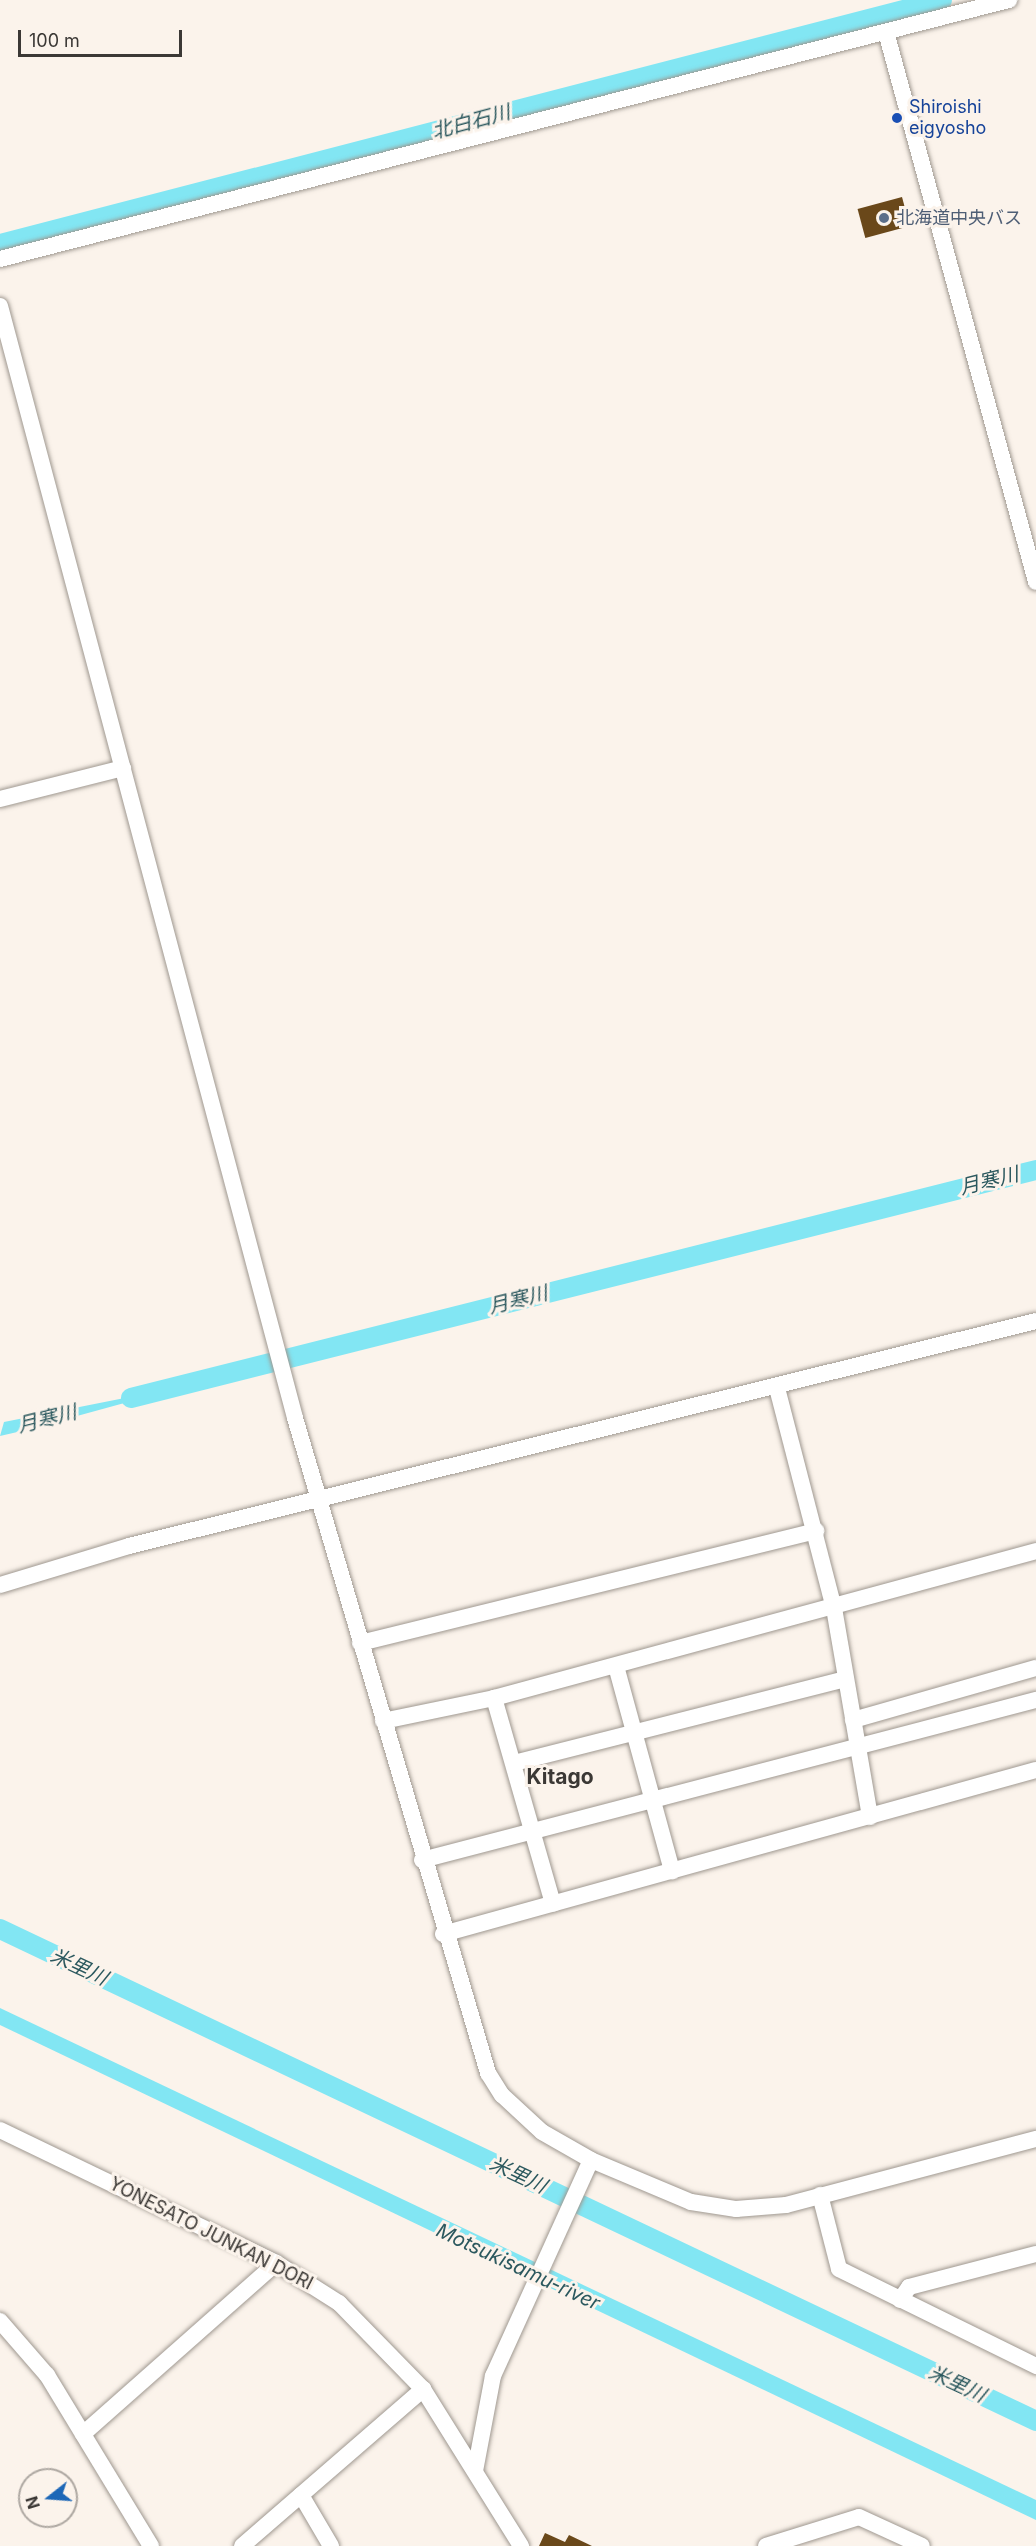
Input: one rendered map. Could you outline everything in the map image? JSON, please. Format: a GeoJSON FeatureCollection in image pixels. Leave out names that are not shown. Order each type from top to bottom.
{"type":"FeatureCollection","features":[{"type":"Feature","properties":{"kind":"street"},"geometry":{"type":"LineString","coordinates":[[0,259],[1009,0]]}},
{"type":"Feature","properties":{"kind":"street"},"geometry":{"type":"LineString","coordinates":[[886,32],[1036,582]]}},
{"type":"Feature","properties":{"kind":"street"},"geometry":{"type":"LineString","coordinates":[[0,306],[291,1404],[473,2034],[502,2095],[542,2132],[591,2160],[691,2202],[736,2209],[820,2195],[1036,2139]]}},
{"type":"Feature","properties":{"kind":"street"},"geometry":{"type":"LineString","coordinates":[[0,799],[123,768]]}},
{"type":"Feature","properties":{"kind":"street"},"geometry":{"type":"LineString","coordinates":[[0,1585],[318,1499],[777,1388],[1036,1321]]}},
{"type":"Feature","properties":{"kind":"street"},"geometry":{"type":"LineString","coordinates":[[777,1388],[816,1531],[834,1608],[870,1817]]}},
{"type":"Feature","properties":{"kind":"street"},"geometry":{"type":"LineString","coordinates":[[360,1643],[816,1531]]}},
{"type":"Feature","properties":{"kind":"street"},"geometry":{"type":"LineString","coordinates":[[383,1721],[494,1698],[834,1608],[1036,1551]]}},
{"type":"Feature","properties":{"kind":"street"},"geometry":{"type":"LineString","coordinates":[[615,1665],[672,1871]]}},
{"type":"Feature","properties":{"kind":"street"},"geometry":{"type":"LineString","coordinates":[[853,1720],[1036,1668]]}},
{"type":"Feature","properties":{"kind":"street"},"geometry":{"type":"LineString","coordinates":[[514,1763],[846,1679]]}},
{"type":"Feature","properties":{"kind":"street"},"geometry":{"type":"LineString","coordinates":[[494,1698],[553,1904]]}},
{"type":"Feature","properties":{"kind":"street"},"geometry":{"type":"LineString","coordinates":[[422,1860],[532,1830],[654,1803],[1036,1700]]}},
{"type":"Feature","properties":{"kind":"street"},"geometry":{"type":"LineString","coordinates":[[443,1934],[1036,1770]]}},
{"type":"Feature","properties":{"kind":"street","name":"YONESATO JUNKAN DORI"},"geometry":{"type":"LineString","coordinates":[[0,2130],[276,2263],[339,2303],[423,2389],[521,2546]]}},
{"type":"Feature","properties":{"kind":"street"},"geometry":{"type":"LineString","coordinates":[[475,2470],[494,2376],[520,2310],[591,2160]]}},
{"type":"Feature","properties":{"kind":"street"},"geometry":{"type":"LineString","coordinates":[[820,2195],[840,2270],[1036,2366]]}},
{"type":"Feature","properties":{"kind":"street"},"geometry":{"type":"LineString","coordinates":[[900,2300],[909,2287],[1036,2254]]}},
{"type":"Feature","properties":{"kind":"street"},"geometry":{"type":"LineString","coordinates":[[83,2434],[276,2263]]}},
{"type":"Feature","properties":{"kind":"street"},"geometry":{"type":"LineString","coordinates":[[0,2321],[29,2349],[151,2546]]}},
{"type":"Feature","properties":{"kind":"street"},"geometry":{"type":"LineString","coordinates":[[242,2546],[423,2389]]}},
{"type":"Feature","properties":{"kind":"street"},"geometry":{"type":"LineString","coordinates":[[301,2495],[331,2546]]}},
{"type":"Feature","properties":{"kind":"street"},"geometry":{"type":"LineString","coordinates":[[766,2546],[859,2517],[922,2546]]}},
{"type":"Feature","properties":{"kind":"water"},"geometry":{"type":"Polygon","coordinates":[[[190,1385],[26,1430],[0,1436],[4,1422],[190,1385]]]}},
{"type":"Feature","properties":{"kind":"water","name":"Motsukisamu-river"},"geometry":{"type":"Polygon","coordinates":[[[0,2008],[1036,2500],[1036,2520],[0,2025],[0,2008]]]}},
{"type":"Feature","properties":{"kind":"building","name":"北海道中央バス"},"geometry":{"type":"Polygon","coordinates":[[[902,197],[910,226],[865,238],[858,209],[902,197]]]}},
{"type":"Feature","properties":{"kind":"building"},"geometry":{"type":"Polygon","coordinates":[[[545,2533],[565,2542],[569,2535],[592,2546],[539,2546],[545,2533]]]}},
{"type":"Feature","properties":{"kind":"waterway","name":"北白石川"},"geometry":{"type":"LineString","coordinates":[[0,244],[942,0]]}},
{"type":"Feature","properties":{"kind":"waterway","name":"月寒川"},"geometry":{"type":"LineString","coordinates":[[131,1398],[1036,1170]]}},
{"type":"Feature","properties":{"kind":"waterway","name":"米里川"},"geometry":{"type":"LineString","coordinates":[[0,1929],[1036,2421]]}},
{"type":"Feature","properties":{"kind":"place","name":"Shiroishi eigyosho"},"geometry":{"type":"Point","coordinates":[897,118]}},
{"type":"Feature","properties":{"kind":"place","name":"北海道中央バス"},"geometry":{"type":"Point","coordinates":[884,218]}},
{"type":"Feature","properties":{"kind":"district","name":"Kitago"},"geometry":{"type":"Point","coordinates":[560,1777]}}]}
